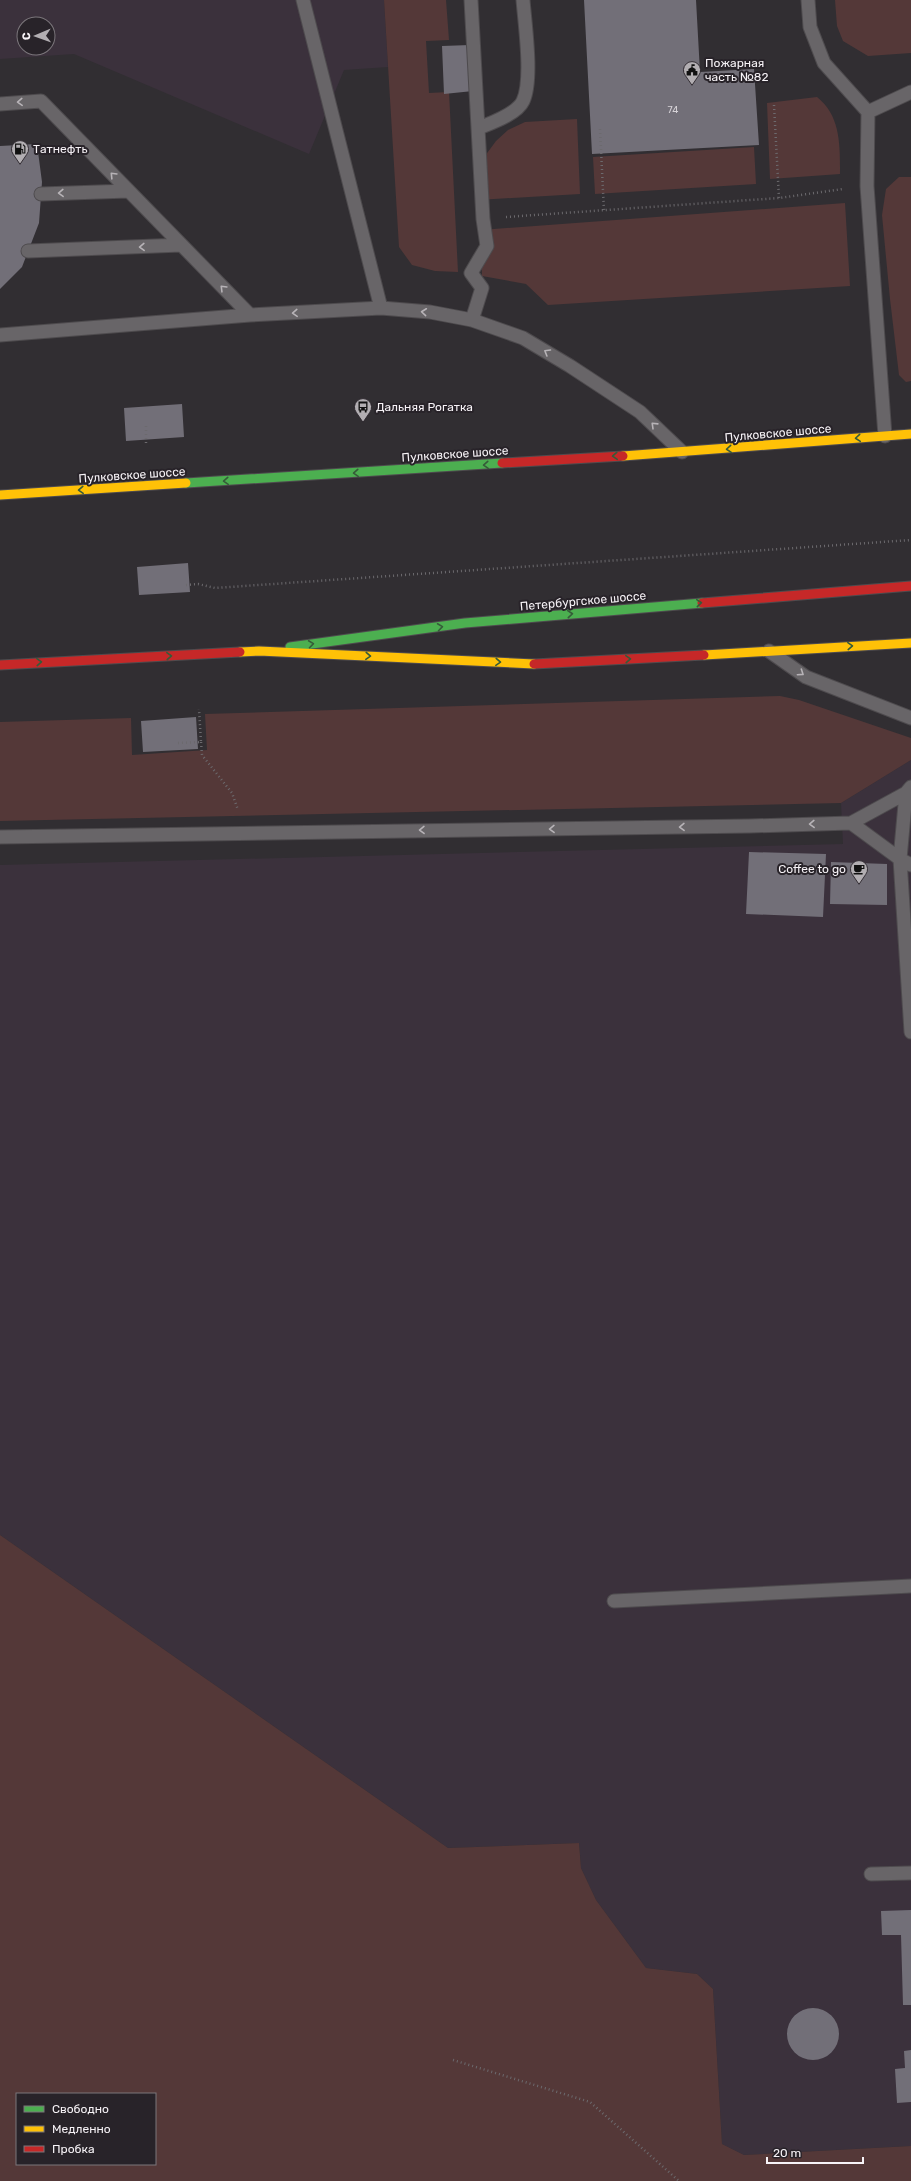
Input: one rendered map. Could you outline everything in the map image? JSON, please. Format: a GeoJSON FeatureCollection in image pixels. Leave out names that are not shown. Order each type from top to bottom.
{"type":"FeatureCollection","features":[{"type":"Feature","properties":{"kind":"main road","name":"Пулковское шоссе"},"geometry":{"type":"LineString","coordinates":[[0,494],[682,452],[911,434]]}},
{"type":"Feature","properties":{"kind":"main road","name":"Петербургское шоссе"},"geometry":{"type":"LineString","coordinates":[[259,651],[466,623],[911,586]]}},
{"type":"Feature","properties":{"kind":"main road"},"geometry":{"type":"LineString","coordinates":[[0,664],[259,651],[535,664],[911,643]]}},
{"type":"Feature","properties":{"kind":"lane"},"geometry":{"type":"LineString","coordinates":[[304,0],[381,308]]}},
{"type":"Feature","properties":{"kind":"lane"},"geometry":{"type":"LineString","coordinates":[[470,0],[479,128],[483,219],[487,246],[471,273],[482,288],[472,320]]}},
{"type":"Feature","properties":{"kind":"lane"},"geometry":{"type":"LineString","coordinates":[[479,128],[503,118],[523,102],[528,83],[523,0]]}},
{"type":"Feature","properties":{"kind":"lane"},"geometry":{"type":"LineString","coordinates":[[808,0],[810,27],[824,63],[868,112],[868,186],[885,436]]}},
{"type":"Feature","properties":{"kind":"lane"},"geometry":{"type":"LineString","coordinates":[[868,112],[911,92]]}},
{"type":"Feature","properties":{"kind":"lane"},"geometry":{"type":"LineString","coordinates":[[0,104],[41,101],[250,316]]}},
{"type":"Feature","properties":{"kind":"lane"},"geometry":{"type":"LineString","coordinates":[[41,194],[128,191]]}},
{"type":"Feature","properties":{"kind":"lane"},"geometry":{"type":"LineString","coordinates":[[28,251],[181,245]]}},
{"type":"Feature","properties":{"kind":"lane"},"geometry":{"type":"LineString","coordinates":[[0,334],[381,308],[430,312],[472,320],[523,338],[570,366],[640,412],[682,452]]}},
{"type":"Feature","properties":{"kind":"lane"},"geometry":{"type":"LineString","coordinates":[[769,651],[806,677],[911,718]]}},
{"type":"Feature","properties":{"kind":"lane"},"geometry":{"type":"LineString","coordinates":[[0,837],[750,826],[851,823],[908,790]]}},
{"type":"Feature","properties":{"kind":"lane"},"geometry":{"type":"LineString","coordinates":[[908,790],[905,862],[911,1032]]}},
{"type":"Feature","properties":{"kind":"lane"},"geometry":{"type":"LineString","coordinates":[[851,823],[905,862]]}},
{"type":"Feature","properties":{"kind":"lane"},"geometry":{"type":"LineString","coordinates":[[614,1601],[911,1586]]}},
{"type":"Feature","properties":{"kind":"lane"},"geometry":{"type":"LineString","coordinates":[[870,1874],[911,1873]]}},
{"type":"Feature","properties":{"kind":"path"},"geometry":{"type":"LineString","coordinates":[[774,105],[779,198]]}},
{"type":"Feature","properties":{"kind":"path"},"geometry":{"type":"LineString","coordinates":[[600,130],[604,211]]}},
{"type":"Feature","properties":{"kind":"path"},"geometry":{"type":"LineString","coordinates":[[505,217],[779,198],[849,188]]}},
{"type":"Feature","properties":{"kind":"path"},"geometry":{"type":"LineString","coordinates":[[146,426],[146,444]]}},
{"type":"Feature","properties":{"kind":"path"},"geometry":{"type":"LineString","coordinates":[[186,585],[198,584],[215,588],[911,540]]}},
{"type":"Feature","properties":{"kind":"path"},"geometry":{"type":"LineString","coordinates":[[199,709],[202,755],[232,793],[239,814]]}},
{"type":"Feature","properties":{"kind":"path"},"geometry":{"type":"LineString","coordinates":[[178,743],[201,742]]}},
{"type":"Feature","properties":{"kind":"path"},"geometry":{"type":"LineString","coordinates":[[453,2060],[590,2102],[679,2181]]}},
{"type":"Feature","properties":{"kind":"shaded area"},"geometry":{"type":"Polygon","coordinates":[[[0,0],[384,0],[388,67],[344,70],[309,154],[74,54],[56,55],[56,16],[16,16],[16,56],[44,56],[0,59],[0,0]]]}},
{"type":"Feature","properties":{"kind":"shaded area"},"geometry":{"type":"Polygon","coordinates":[[[384,0],[446,0],[449,40],[426,41],[429,93],[449,92],[458,272],[435,271],[412,265],[399,247],[384,0]]]}},
{"type":"Feature","properties":{"kind":"shaded area"},"geometry":{"type":"Polygon","coordinates":[[[835,0],[911,0],[911,53],[868,56],[843,41],[837,26],[835,0]]]}},
{"type":"Feature","properties":{"kind":"shaded area"},"geometry":{"type":"Polygon","coordinates":[[[817,97],[831,113],[838,132],[840,174],[770,179],[767,103],[817,97]]]}},
{"type":"Feature","properties":{"kind":"shaded area"},"geometry":{"type":"Polygon","coordinates":[[[577,119],[580,194],[478,200],[482,160],[496,141],[508,130],[525,122],[577,119]]]}},
{"type":"Feature","properties":{"kind":"shaded area"},"geometry":{"type":"Polygon","coordinates":[[[754,147],[756,184],[595,194],[593,157],[754,147]]]}},
{"type":"Feature","properties":{"kind":"shaded area"},"geometry":{"type":"Polygon","coordinates":[[[899,177],[911,177],[911,381],[906,382],[899,375],[882,215],[886,189],[899,177]]]}},
{"type":"Feature","properties":{"kind":"shaded area"},"geometry":{"type":"Polygon","coordinates":[[[845,203],[850,286],[548,305],[526,284],[482,276],[481,230],[845,203]]]}},
{"type":"Feature","properties":{"kind":"shaded area"},"geometry":{"type":"Polygon","coordinates":[[[780,696],[799,700],[911,738],[911,760],[841,803],[0,821],[0,722],[131,718],[132,755],[207,750],[205,714],[780,696]]]}},
{"type":"Feature","properties":{"kind":"shaded area"},"geometry":{"type":"Polygon","coordinates":[[[911,760],[911,2146],[744,2155],[722,2144],[713,1989],[697,1974],[646,1968],[596,1900],[581,1868],[579,1843],[448,1848],[0,1535],[0,865],[843,844],[841,803],[911,760]]]}},
{"type":"Feature","properties":{"kind":"shaded area"},"geometry":{"type":"Polygon","coordinates":[[[0,1535],[448,1848],[579,1843],[581,1868],[596,1900],[646,1968],[697,1974],[713,1989],[722,2144],[744,2155],[911,2146],[911,2181],[0,2181],[0,1535]]]}},
{"type":"Feature","properties":{"kind":"building"},"geometry":{"type":"Polygon","coordinates":[[[584,0],[696,0],[700,72],[754,69],[759,145],[592,154],[584,0]]]}},
{"type":"Feature","properties":{"kind":"building"},"geometry":{"type":"Polygon","coordinates":[[[470,45],[473,91],[444,94],[442,46],[470,45]]]}},
{"type":"Feature","properties":{"kind":"building"},"geometry":{"type":"Polygon","coordinates":[[[37,144],[42,182],[39,223],[22,267],[0,289],[0,146],[37,144]]]}},
{"type":"Feature","properties":{"kind":"building"},"geometry":{"type":"Polygon","coordinates":[[[182,404],[184,437],[126,441],[124,408],[182,404]]]}},
{"type":"Feature","properties":{"kind":"building"},"geometry":{"type":"Polygon","coordinates":[[[188,563],[190,592],[139,595],[137,567],[188,563]]]}},
{"type":"Feature","properties":{"kind":"building"},"geometry":{"type":"Polygon","coordinates":[[[196,717],[198,749],[143,752],[141,721],[196,717]]]}},
{"type":"Feature","properties":{"kind":"building"},"geometry":{"type":"Polygon","coordinates":[[[749,852],[826,854],[823,917],[746,914],[749,852]]]}},
{"type":"Feature","properties":{"kind":"building","name":"Coffee to go"},"geometry":{"type":"Polygon","coordinates":[[[831,862],[887,864],[887,905],[830,904],[831,862]]]}},
{"type":"Feature","properties":{"kind":"building"},"geometry":{"type":"Polygon","coordinates":[[[911,1910],[911,2005],[903,2005],[901,1935],[882,1935],[881,1911],[911,1910]]]}},
{"type":"Feature","properties":{"kind":"building"},"geometry":{"type":"Polygon","coordinates":[[[813,2008],[823,2010],[831,2016],[837,2024],[839,2034],[837,2044],[831,2052],[823,2058],[813,2060],[803,2058],[795,2052],[789,2044],[787,2034],[789,2024],[795,2016],[803,2010],[813,2008]]]}},
{"type":"Feature","properties":{"kind":"building"},"geometry":{"type":"Polygon","coordinates":[[[911,2050],[911,2102],[897,2103],[895,2069],[905,2068],[904,2051],[911,2050]]]}},
{"type":"Feature","properties":{"kind":"traffic: fast"},"geometry":{"type":"LineString","coordinates":[[186,483],[502,463]]}},
{"type":"Feature","properties":{"kind":"traffic: fast"},"geometry":{"type":"LineString","coordinates":[[290,647],[465,623],[702,603]]}},
{"type":"Feature","properties":{"kind":"traffic: slow"},"geometry":{"type":"LineString","coordinates":[[623,456],[911,434]]}},
{"type":"Feature","properties":{"kind":"traffic: slow"},"geometry":{"type":"LineString","coordinates":[[0,495],[186,483]]}},
{"type":"Feature","properties":{"kind":"traffic: slow"},"geometry":{"type":"LineString","coordinates":[[704,655],[911,643]]}},
{"type":"Feature","properties":{"kind":"traffic: slow"},"geometry":{"type":"LineString","coordinates":[[240,652],[259,651],[534,664]]}},
{"type":"Feature","properties":{"kind":"traffic: jam"},"geometry":{"type":"LineString","coordinates":[[502,463],[623,456]]}},
{"type":"Feature","properties":{"kind":"traffic: jam"},"geometry":{"type":"LineString","coordinates":[[702,603],[911,586]]}},
{"type":"Feature","properties":{"kind":"traffic: jam"},"geometry":{"type":"LineString","coordinates":[[0,665],[240,652]]}},
{"type":"Feature","properties":{"kind":"traffic: jam"},"geometry":{"type":"LineString","coordinates":[[534,664],[704,655]]}},
{"type":"Feature","properties":{"kind":"place","name":"Пожарная часть №82"},"geometry":{"type":"Point","coordinates":[692,85]}},
{"type":"Feature","properties":{"kind":"place","name":"Татнефть"},"geometry":{"type":"Point","coordinates":[20,164]}},
{"type":"Feature","properties":{"kind":"place","name":"Дальняя Рогатка"},"geometry":{"type":"Point","coordinates":[363,422]}},
{"type":"Feature","properties":{"kind":"place","name":"Coffee to go"},"geometry":{"type":"Point","coordinates":[859,884]}}]}
